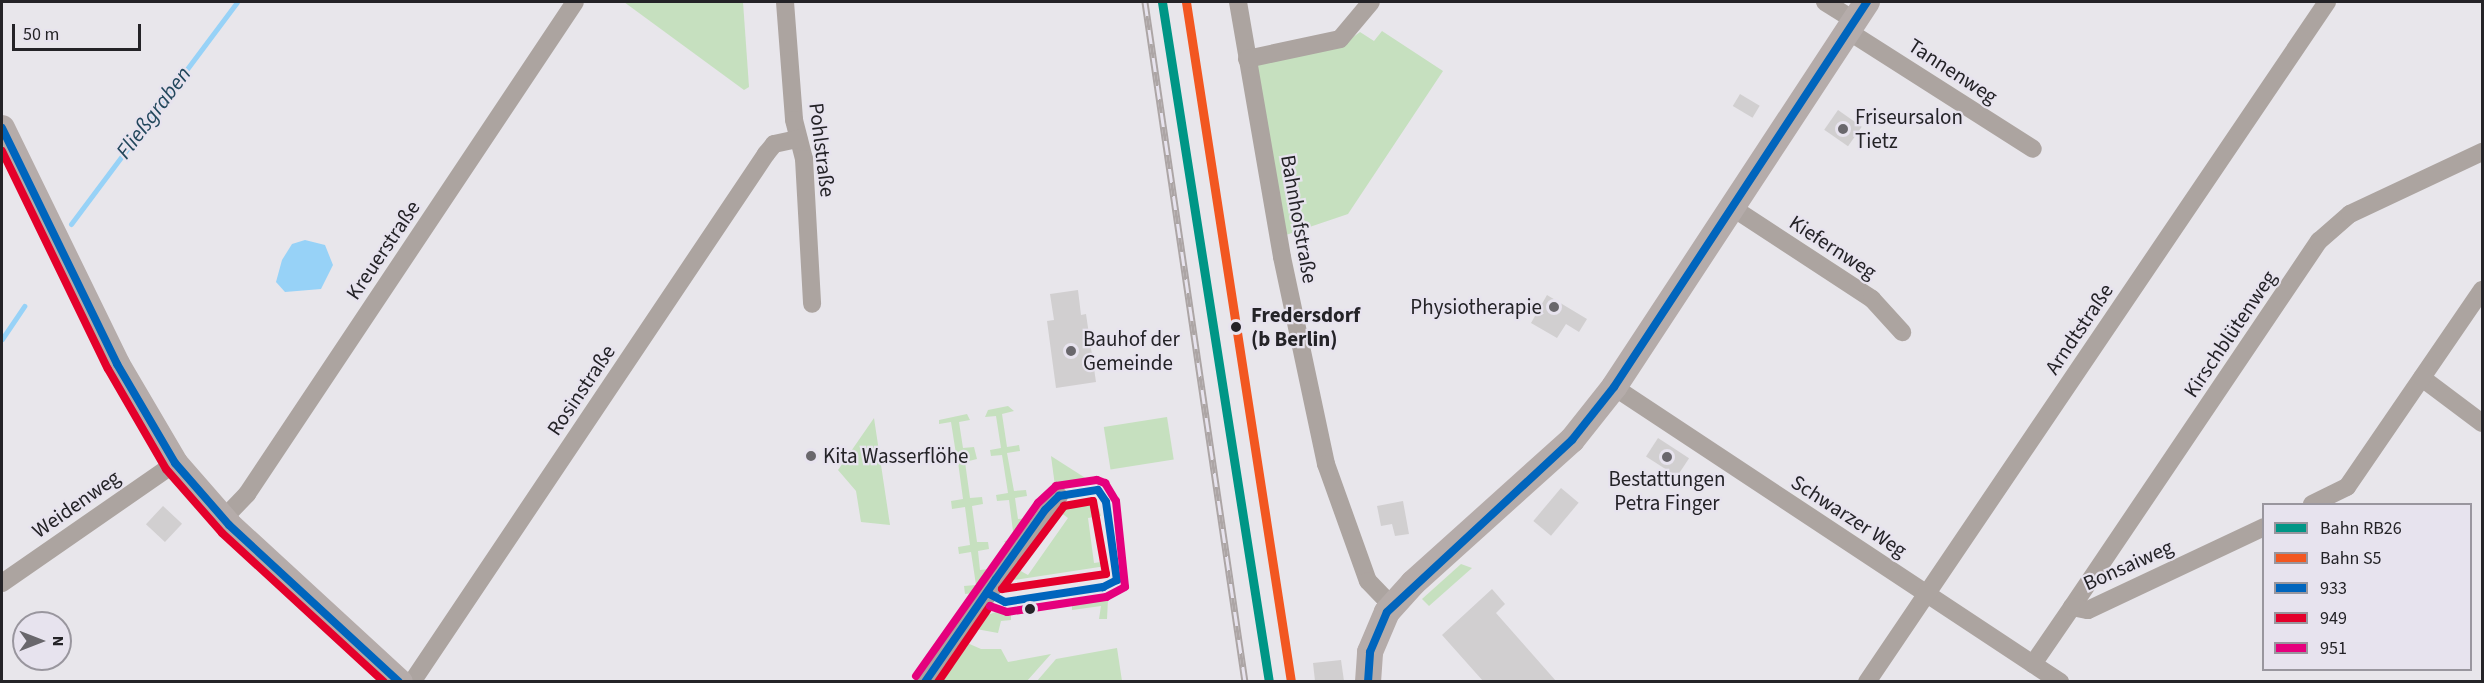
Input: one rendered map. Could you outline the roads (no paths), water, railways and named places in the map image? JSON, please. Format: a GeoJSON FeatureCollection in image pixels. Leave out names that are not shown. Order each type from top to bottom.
{"type":"FeatureCollection","features":[{"type":"Feature","properties":{"kind":"main road"},"geometry":{"type":"LineString","coordinates":[[1368,681],[1376,632],[1392,606],[1572,440],[1614,387],[1857,18]]}},
{"type":"Feature","properties":{"kind":"main road"},"geometry":{"type":"LineString","coordinates":[[2,128],[117,364],[175,463],[223,519],[400,681]]}},
{"type":"Feature","properties":{"kind":"street","name":"Kreuerstraße"},"geometry":{"type":"LineString","coordinates":[[223,519],[247,494],[574,2]]}},
{"type":"Feature","properties":{"kind":"street","name":"Pohlstraße"},"geometry":{"type":"LineString","coordinates":[[785,2],[798,139],[804,159],[812,304]]}},
{"type":"Feature","properties":{"kind":"street","name":"Bahnhofstraße"},"geometry":{"type":"LineString","coordinates":[[1238,2],[1247,59],[1326,464],[1368,582],[1392,606]]}},
{"type":"Feature","properties":{"kind":"street"},"geometry":{"type":"LineString","coordinates":[[1247,59],[1340,39],[1371,2]]}},
{"type":"Feature","properties":{"kind":"street","name":"Tannenweg"},"geometry":{"type":"LineString","coordinates":[[1825,2],[1857,18],[2033,149]]}},
{"type":"Feature","properties":{"kind":"street","name":"Arndtstraße"},"geometry":{"type":"LineString","coordinates":[[1867,681],[2327,2]]}},
{"type":"Feature","properties":{"kind":"street","name":"Rosinstraße"},"geometry":{"type":"LineString","coordinates":[[400,681],[766,154],[774,144],[798,139]]}},
{"type":"Feature","properties":{"kind":"street","name":"Kirschblütenweg"},"geometry":{"type":"LineString","coordinates":[[2072,607],[2319,241],[2350,214],[2482,152]]}},
{"type":"Feature","properties":{"kind":"street","name":"Kiefernweg"},"geometry":{"type":"LineString","coordinates":[[1733,208],[1872,299],[1902,332]]}},
{"type":"Feature","properties":{"kind":"street"},"geometry":{"type":"LineString","coordinates":[[2314,503],[2347,487],[2482,290]]}},
{"type":"Feature","properties":{"kind":"street"},"geometry":{"type":"LineString","coordinates":[[2422,378],[2482,423]]}},
{"type":"Feature","properties":{"kind":"street","name":"Schwarzer Weg"},"geometry":{"type":"LineString","coordinates":[[1614,387],[2060,681]]}},
{"type":"Feature","properties":{"kind":"street","name":"Weidenweg"},"geometry":{"type":"LineString","coordinates":[[2,582],[175,463]]}},
{"type":"Feature","properties":{"kind":"street"},"geometry":{"type":"LineString","coordinates":[[925,681],[1059,496]]}},
{"type":"Feature","properties":{"kind":"street","name":"Bonsaiweg"},"geometry":{"type":"LineString","coordinates":[[2033,664],[2072,607],[2088,610],[2262,528]]}},
{"type":"Feature","properties":{"kind":"water"},"geometry":{"type":"Polygon","coordinates":[[[305,240],[325,245],[333,265],[321,289],[285,292],[276,282],[282,260],[292,244],[305,240]]]}},
{"type":"Feature","properties":{"kind":"waterway","name":"Fließgraben"},"geometry":{"type":"LineString","coordinates":[[71,224],[237,2]]}},
{"type":"Feature","properties":{"kind":"waterway","name":"Fließgraben"},"geometry":{"type":"LineString","coordinates":[[2,339],[24,306]]}},
{"type":"Feature","properties":{"kind":"railway"},"geometry":{"type":"LineString","coordinates":[[1145,2],[1245,682]]}},
{"type":"Feature","properties":{"kind":"rail line","name":"RB26"},"geometry":{"type":"LineString","coordinates":[[1162,2],[1269,682]]}},
{"type":"Feature","properties":{"kind":"rail line","name":"S5"},"geometry":{"type":"LineString","coordinates":[[1186,2],[1291,682]]}},
{"type":"Feature","properties":{"kind":"place","name":"Friseursalon Tietz"},"geometry":{"type":"Point","coordinates":[1843,129]}},
{"type":"Feature","properties":{"kind":"place","name":"Physiotherapie"},"geometry":{"type":"Point","coordinates":[1554,307]}},
{"type":"Feature","properties":{"kind":"place","name":"Fredersdorf (b Berlin)"},"geometry":{"type":"Point","coordinates":[1236,327]}},
{"type":"Feature","properties":{"kind":"place","name":"Bauhof der Gemeinde"},"geometry":{"type":"Point","coordinates":[1071,351]}},
{"type":"Feature","properties":{"kind":"place","name":"Kita Wasserflöhe"},"geometry":{"type":"Point","coordinates":[811,456]}},
{"type":"Feature","properties":{"kind":"place","name":"Bestattungen Petra Finger"},"geometry":{"type":"Point","coordinates":[1667,457]}}]}
